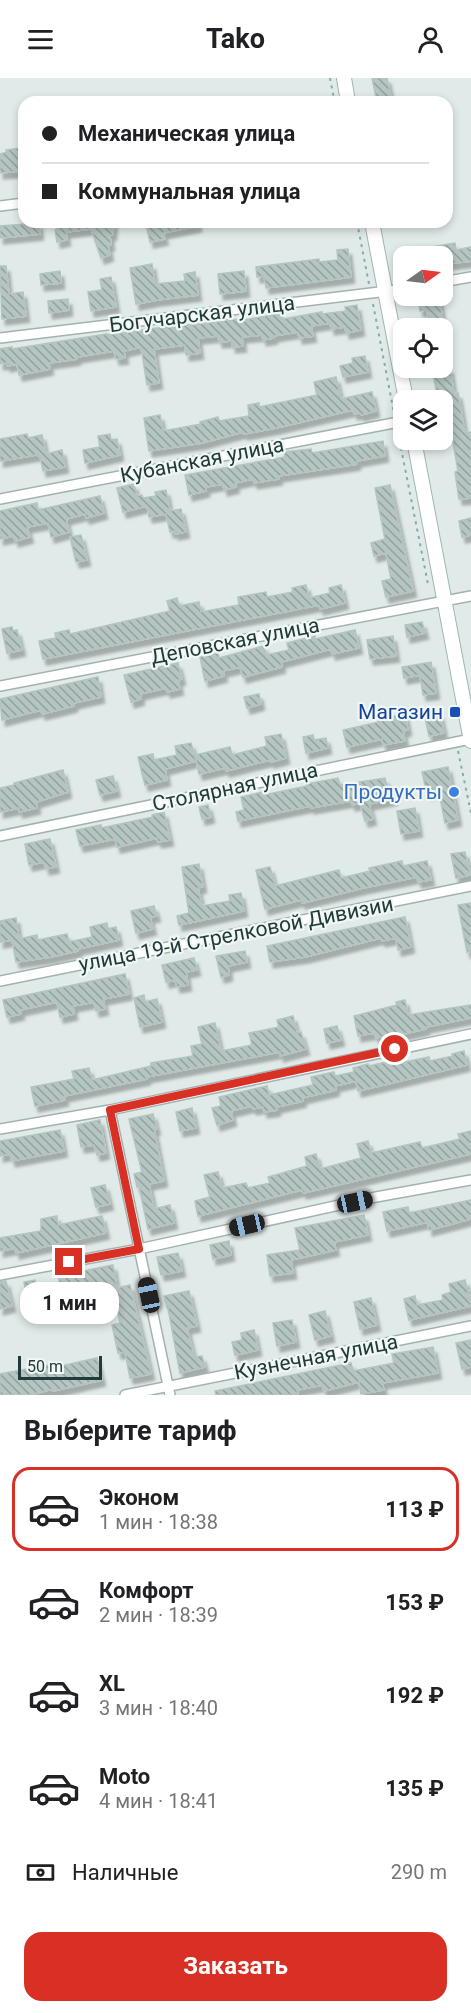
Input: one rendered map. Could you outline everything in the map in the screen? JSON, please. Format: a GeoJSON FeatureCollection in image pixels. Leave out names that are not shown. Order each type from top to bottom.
{"type":"FeatureCollection","features":[{"type":"Feature","properties":{"kind":"main road"},"geometry":{"type":"LineString","coordinates":[[344,78],[347,96]]}},
{"type":"Feature","properties":{"kind":"main road"},"geometry":{"type":"LineString","coordinates":[[373,228],[404,390]]}},
{"type":"Feature","properties":{"kind":"main road"},"geometry":{"type":"LineString","coordinates":[[415,450],[438,602],[466,741]]}},
{"type":"Feature","properties":{"kind":"street"},"geometry":{"type":"LineString","coordinates":[[0,206],[18,204]]}},
{"type":"Feature","properties":{"kind":"street"},"geometry":{"type":"LineString","coordinates":[[453,280],[471,277]]}},
{"type":"Feature","properties":{"kind":"street","name":"Богучарская улица"},"geometry":{"type":"LineString","coordinates":[[0,338],[393,290]]}},
{"type":"Feature","properties":{"kind":"street","name":"Кубанская улица"},"geometry":{"type":"LineString","coordinates":[[0,499],[393,423]]}},
{"type":"Feature","properties":{"kind":"street","name":"Деповская улица"},"geometry":{"type":"LineString","coordinates":[[0,686],[471,596]]}},
{"type":"Feature","properties":{"kind":"street","name":"Столярная улица"},"geometry":{"type":"LineString","coordinates":[[0,836],[466,741]]}},
{"type":"Feature","properties":{"kind":"street","name":"улица 19-й Стрелковой Дивизии"},"geometry":{"type":"LineString","coordinates":[[0,981],[471,886]]}},
{"type":"Feature","properties":{"kind":"street"},"geometry":{"type":"LineString","coordinates":[[0,1129],[110,1110],[471,1034]]}},
{"type":"Feature","properties":{"kind":"street"},"geometry":{"type":"LineString","coordinates":[[110,1110],[169,1391]]}},
{"type":"Feature","properties":{"kind":"street"},"geometry":{"type":"LineString","coordinates":[[0,1275],[139,1249],[376,1197],[471,1180]]}},
{"type":"Feature","properties":{"kind":"street","name":"Кузнечная улица"},"geometry":{"type":"LineString","coordinates":[[125,1395],[169,1391],[471,1326]]}},
{"type":"Feature","properties":{"kind":"path"},"geometry":{"type":"LineString","coordinates":[[330,78],[333,96]]}},
{"type":"Feature","properties":{"kind":"path"},"geometry":{"type":"LineString","coordinates":[[358,228],[393,391]]}},
{"type":"Feature","properties":{"kind":"path"},"geometry":{"type":"LineString","coordinates":[[406,450],[438,602]]}},
{"type":"Feature","properties":{"kind":"path"},"geometry":{"type":"LineString","coordinates":[[466,741],[471,813]]}},
{"type":"Feature","properties":{"kind":"building"},"geometry":{"type":"Polygon","coordinates":[[[372,78],[387,78],[391,96],[376,96],[372,78]]]}},
{"type":"Feature","properties":{"kind":"building"},"geometry":{"type":"Polygon","coordinates":[[[18,148],[18,171],[0,173],[0,154],[7,152],[6,150],[18,148]]]}},
{"type":"Feature","properties":{"kind":"building"},"geometry":{"type":"Polygon","coordinates":[[[18,225],[18,228],[39,228],[40,234],[0,238],[0,226],[18,225]]]}},
{"type":"Feature","properties":{"kind":"building"},"geometry":{"type":"Polygon","coordinates":[[[114,228],[113,234],[110,236],[111,245],[108,245],[110,255],[101,258],[91,229],[66,232],[67,240],[57,242],[55,230],[114,228]]]}},
{"type":"Feature","properties":{"kind":"building"},"geometry":{"type":"Polygon","coordinates":[[[147,228],[188,228],[163,233],[165,239],[150,242],[147,228]]]}},
{"type":"Feature","properties":{"kind":"building"},"geometry":{"type":"Polygon","coordinates":[[[455,243],[456,250],[471,247],[471,261],[453,263],[453,246],[437,246],[455,243]]]}},
{"type":"Feature","properties":{"kind":"building"},"geometry":{"type":"Polygon","coordinates":[[[348,249],[351,277],[266,288],[264,276],[257,277],[256,267],[319,259],[319,262],[338,260],[337,250],[348,249]]]}},
{"type":"Feature","properties":{"kind":"building"},"geometry":{"type":"Polygon","coordinates":[[[152,264],[155,284],[185,281],[184,274],[195,272],[198,295],[136,304],[130,268],[152,264]]]}},
{"type":"Feature","properties":{"kind":"building"},"geometry":{"type":"Polygon","coordinates":[[[0,266],[6,266],[9,294],[23,292],[26,316],[2,319],[0,266]]]}},
{"type":"Feature","properties":{"kind":"building"},"geometry":{"type":"Polygon","coordinates":[[[60,271],[61,283],[41,285],[40,274],[60,271]]]}},
{"type":"Feature","properties":{"kind":"building"},"geometry":{"type":"Polygon","coordinates":[[[244,271],[246,291],[220,294],[218,274],[244,271]]]}},
{"type":"Feature","properties":{"kind":"building"},"geometry":{"type":"Polygon","coordinates":[[[111,277],[116,307],[91,311],[88,292],[102,290],[100,279],[111,277]]]}},
{"type":"Feature","properties":{"kind":"building"},"geometry":{"type":"Polygon","coordinates":[[[68,299],[69,310],[49,313],[48,301],[68,299]]]}},
{"type":"Feature","properties":{"kind":"building"},"geometry":{"type":"Polygon","coordinates":[[[357,305],[361,330],[346,333],[345,327],[331,329],[330,323],[311,326],[313,336],[299,338],[298,332],[263,340],[262,335],[242,337],[243,346],[232,347],[232,341],[219,342],[218,336],[198,338],[200,353],[186,355],[185,345],[154,349],[159,383],[147,385],[141,347],[124,351],[125,358],[116,359],[114,351],[49,363],[50,369],[19,375],[17,364],[7,366],[7,363],[0,364],[0,349],[12,347],[12,349],[107,334],[217,322],[217,320],[249,319],[282,313],[283,319],[322,312],[322,314],[346,311],[345,307],[357,305]]]}},
{"type":"Feature","properties":{"kind":"building"},"geometry":{"type":"Polygon","coordinates":[[[419,306],[441,306],[442,318],[428,318],[427,310],[420,311],[419,306]]]}},
{"type":"Feature","properties":{"kind":"building"},"geometry":{"type":"Polygon","coordinates":[[[365,356],[368,372],[343,377],[340,366],[353,363],[352,358],[365,356]]]}},
{"type":"Feature","properties":{"kind":"building"},"geometry":{"type":"Polygon","coordinates":[[[336,377],[341,399],[372,392],[376,411],[361,415],[360,413],[354,414],[353,410],[276,428],[244,434],[243,432],[202,443],[149,451],[144,418],[160,415],[163,431],[201,424],[200,422],[218,417],[219,421],[249,416],[248,405],[259,403],[259,407],[317,395],[314,382],[336,377]]]}},
{"type":"Feature","properties":{"kind":"building"},"geometry":{"type":"Polygon","coordinates":[[[434,378],[452,378],[454,394],[458,393],[465,433],[471,432],[471,498],[459,499],[455,472],[458,471],[453,442],[453,390],[436,390],[434,378]]]}},
{"type":"Feature","properties":{"kind":"building"},"geometry":{"type":"Polygon","coordinates":[[[27,434],[28,438],[42,435],[46,454],[62,450],[65,467],[43,471],[40,456],[36,455],[0,461],[0,439],[27,434]]]}},
{"type":"Feature","properties":{"kind":"building"},"geometry":{"type":"Polygon","coordinates":[[[110,434],[111,440],[117,439],[120,455],[85,463],[83,450],[100,447],[98,436],[110,434]]]}},
{"type":"Feature","properties":{"kind":"building"},"geometry":{"type":"Polygon","coordinates":[[[383,441],[385,456],[357,461],[357,464],[278,476],[279,479],[254,483],[253,479],[235,483],[236,487],[224,490],[223,484],[206,487],[206,491],[189,495],[185,475],[285,457],[284,452],[311,449],[312,453],[383,441]]]}},
{"type":"Feature","properties":{"kind":"building"},"geometry":{"type":"Polygon","coordinates":[[[134,484],[137,496],[142,495],[143,498],[156,496],[155,492],[166,490],[170,511],[181,509],[186,532],[175,534],[175,531],[170,532],[166,514],[149,517],[147,506],[123,512],[117,488],[134,484]]]}},
{"type":"Feature","properties":{"kind":"building"},"geometry":{"type":"Polygon","coordinates":[[[390,485],[413,591],[386,597],[382,581],[391,579],[386,553],[374,556],[371,543],[385,539],[375,488],[390,485]]]}},
{"type":"Feature","properties":{"kind":"building"},"geometry":{"type":"Polygon","coordinates":[[[100,496],[104,513],[86,518],[85,514],[66,519],[69,532],[51,537],[48,523],[27,527],[30,537],[15,541],[14,536],[0,539],[0,511],[37,503],[38,510],[100,496]]]}},
{"type":"Feature","properties":{"kind":"building"},"geometry":{"type":"Polygon","coordinates":[[[471,518],[471,535],[462,537],[459,521],[471,518]]]}},
{"type":"Feature","properties":{"kind":"building"},"geometry":{"type":"Polygon","coordinates":[[[81,535],[87,560],[76,562],[70,537],[81,535]]]}},
{"type":"Feature","properties":{"kind":"building"},"geometry":{"type":"Polygon","coordinates":[[[306,585],[309,598],[330,593],[329,588],[341,585],[345,603],[320,609],[319,605],[43,659],[39,641],[56,638],[55,633],[69,630],[70,634],[170,611],[167,601],[177,598],[179,606],[199,602],[201,612],[239,605],[238,597],[266,592],[267,597],[293,592],[292,588],[306,585]]]}},
{"type":"Feature","properties":{"kind":"building"},"geometry":{"type":"Polygon","coordinates":[[[422,622],[425,633],[407,637],[405,625],[422,622]]]}},
{"type":"Feature","properties":{"kind":"building"},"geometry":{"type":"Polygon","coordinates":[[[12,627],[13,631],[17,630],[22,650],[7,653],[2,629],[12,627]]]}},
{"type":"Feature","properties":{"kind":"building"},"geometry":{"type":"Polygon","coordinates":[[[355,630],[359,648],[332,654],[331,649],[281,662],[282,667],[243,677],[240,667],[223,671],[224,676],[205,681],[200,657],[218,653],[219,658],[264,646],[266,655],[289,650],[287,643],[355,630]]]}},
{"type":"Feature","properties":{"kind":"building"},"geometry":{"type":"Polygon","coordinates":[[[393,636],[396,656],[370,659],[367,640],[393,636]]]}},
{"type":"Feature","properties":{"kind":"building"},"geometry":{"type":"Polygon","coordinates":[[[431,662],[436,693],[423,695],[420,675],[404,678],[402,667],[431,662]]]}},
{"type":"Feature","properties":{"kind":"building"},"geometry":{"type":"Polygon","coordinates":[[[178,663],[182,679],[178,680],[180,689],[167,692],[166,688],[140,694],[141,699],[131,702],[124,675],[178,663]]]}},
{"type":"Feature","properties":{"kind":"building"},"geometry":{"type":"Polygon","coordinates":[[[98,677],[101,697],[42,714],[41,710],[2,720],[0,699],[98,677]]]}},
{"type":"Feature","properties":{"kind":"building"},"geometry":{"type":"Polygon","coordinates":[[[259,694],[261,704],[247,708],[244,697],[259,694]]]}},
{"type":"Feature","properties":{"kind":"building"},"geometry":{"type":"Polygon","coordinates":[[[405,714],[408,730],[403,731],[405,741],[383,745],[382,739],[347,747],[343,730],[379,722],[378,719],[405,714]]]}},
{"type":"Feature","properties":{"kind":"building"},"geometry":{"type":"Polygon","coordinates":[[[440,714],[444,733],[429,736],[425,717],[440,714]]]}},
{"type":"Feature","properties":{"kind":"building"},"geometry":{"type":"Polygon","coordinates":[[[281,734],[286,758],[226,771],[225,768],[199,774],[195,755],[230,747],[232,755],[267,746],[265,737],[281,734]]]}},
{"type":"Feature","properties":{"kind":"building"},"geometry":{"type":"Polygon","coordinates":[[[313,735],[314,740],[326,738],[328,748],[306,753],[303,737],[313,735]]]}},
{"type":"Feature","properties":{"kind":"building"},"geometry":{"type":"Polygon","coordinates":[[[191,743],[196,761],[165,769],[167,780],[145,785],[138,757],[153,754],[154,760],[177,755],[175,746],[191,743]]]}},
{"type":"Feature","properties":{"kind":"building"},"geometry":{"type":"Polygon","coordinates":[[[448,767],[458,820],[445,823],[439,792],[427,794],[422,772],[448,767]]]}},
{"type":"Feature","properties":{"kind":"building"},"geometry":{"type":"Polygon","coordinates":[[[63,770],[68,792],[36,802],[37,808],[19,812],[19,808],[0,812],[0,788],[63,770]]]}},
{"type":"Feature","properties":{"kind":"building"},"geometry":{"type":"Polygon","coordinates":[[[113,776],[117,791],[100,795],[96,780],[113,776]]]}},
{"type":"Feature","properties":{"kind":"building"},"geometry":{"type":"Polygon","coordinates":[[[338,778],[340,785],[385,778],[387,787],[391,786],[394,799],[369,804],[373,819],[365,821],[360,803],[352,805],[351,801],[311,808],[310,806],[238,821],[236,812],[244,810],[241,797],[263,792],[264,795],[338,778]]]}},
{"type":"Feature","properties":{"kind":"building"},"geometry":{"type":"Polygon","coordinates":[[[208,805],[211,817],[202,819],[199,807],[208,805]]]}},
{"type":"Feature","properties":{"kind":"building"},"geometry":{"type":"Polygon","coordinates":[[[415,808],[419,831],[401,834],[397,811],[415,808]]]}},
{"type":"Feature","properties":{"kind":"building"},"geometry":{"type":"Polygon","coordinates":[[[164,812],[170,840],[158,842],[157,838],[117,847],[115,839],[80,846],[76,830],[101,825],[101,828],[153,817],[152,815],[164,812]]]}},
{"type":"Feature","properties":{"kind":"building"},"geometry":{"type":"Polygon","coordinates":[[[50,839],[56,867],[46,869],[44,862],[29,865],[25,844],[50,839]]]}},
{"type":"Feature","properties":{"kind":"building"},"geometry":{"type":"Polygon","coordinates":[[[465,852],[470,875],[456,878],[451,854],[465,852]]]}},
{"type":"Feature","properties":{"kind":"building"},"geometry":{"type":"Polygon","coordinates":[[[402,861],[403,866],[427,861],[431,880],[418,882],[417,877],[265,909],[256,870],[270,867],[275,886],[339,870],[341,878],[370,871],[369,868],[402,861]]]}},
{"type":"Feature","properties":{"kind":"building"},"geometry":{"type":"Polygon","coordinates":[[[199,864],[203,887],[198,888],[202,906],[230,901],[229,895],[241,893],[244,911],[179,925],[177,916],[189,913],[182,867],[199,864]]]}},
{"type":"Feature","properties":{"kind":"building"},"geometry":{"type":"Polygon","coordinates":[[[471,903],[471,951],[467,952],[458,905],[471,903]]]}},
{"type":"Feature","properties":{"kind":"building"},"geometry":{"type":"Polygon","coordinates":[[[154,906],[157,916],[150,917],[153,929],[136,933],[131,911],[154,906]]]}},
{"type":"Feature","properties":{"kind":"building"},"geometry":{"type":"Polygon","coordinates":[[[405,917],[411,947],[398,950],[396,938],[382,941],[381,938],[305,957],[270,962],[267,946],[405,917]]]}},
{"type":"Feature","properties":{"kind":"building"},"geometry":{"type":"Polygon","coordinates":[[[16,918],[19,939],[37,935],[38,940],[67,934],[69,942],[92,937],[90,927],[107,923],[108,929],[116,927],[119,940],[51,957],[16,962],[12,940],[0,942],[0,921],[16,918]]]}},
{"type":"Feature","properties":{"kind":"building"},"geometry":{"type":"Polygon","coordinates":[[[245,951],[247,962],[228,966],[229,975],[221,977],[216,956],[245,951]]]}},
{"type":"Feature","properties":{"kind":"building"},"geometry":{"type":"Polygon","coordinates":[[[194,958],[197,970],[186,972],[188,985],[177,987],[175,980],[166,982],[162,965],[194,958]]]}},
{"type":"Feature","properties":{"kind":"building"},"geometry":{"type":"Polygon","coordinates":[[[125,974],[129,994],[103,999],[105,1009],[96,1011],[94,1002],[73,1006],[74,1014],[60,1017],[57,1002],[20,1010],[21,1014],[7,1017],[3,1000],[125,974]]]}},
{"type":"Feature","properties":{"kind":"building"},"geometry":{"type":"Polygon","coordinates":[[[144,995],[145,1002],[157,999],[162,1022],[140,1027],[134,998],[144,995]]]}},
{"type":"Feature","properties":{"kind":"building"},"geometry":{"type":"Polygon","coordinates":[[[405,1000],[408,1015],[471,1005],[471,1018],[403,1034],[403,1032],[376,1038],[374,1033],[358,1036],[354,1016],[397,1005],[396,1002],[405,1000]]]}},
{"type":"Feature","properties":{"kind":"building"},"geometry":{"type":"Polygon","coordinates":[[[293,1016],[297,1033],[301,1032],[306,1049],[280,1056],[280,1052],[146,1077],[147,1079],[64,1096],[65,1100],[35,1106],[31,1087],[74,1079],[72,1071],[89,1068],[92,1080],[151,1066],[151,1063],[193,1056],[191,1046],[202,1044],[198,1027],[215,1023],[221,1051],[252,1045],[249,1033],[279,1027],[277,1020],[293,1016]]]}},
{"type":"Feature","properties":{"kind":"building"},"geometry":{"type":"Polygon","coordinates":[[[337,1026],[341,1040],[327,1043],[324,1029],[337,1026]]]}},
{"type":"Feature","properties":{"kind":"building"},"geometry":{"type":"Polygon","coordinates":[[[464,1051],[467,1065],[358,1091],[356,1081],[335,1086],[336,1090],[302,1098],[303,1101],[277,1107],[277,1110],[264,1112],[263,1107],[253,1109],[252,1106],[231,1111],[233,1120],[217,1125],[212,1108],[221,1106],[219,1097],[267,1086],[269,1095],[313,1085],[311,1077],[334,1072],[335,1076],[354,1072],[353,1068],[368,1064],[369,1066],[399,1059],[400,1063],[429,1057],[430,1061],[464,1051]]]}},
{"type":"Feature","properties":{"kind":"building"},"geometry":{"type":"Polygon","coordinates":[[[192,1108],[196,1128],[180,1131],[176,1112],[192,1108]]]}},
{"type":"Feature","properties":{"kind":"building"},"geometry":{"type":"Polygon","coordinates":[[[153,1114],[164,1181],[149,1184],[154,1209],[170,1205],[174,1223],[148,1229],[139,1186],[137,1187],[134,1174],[142,1172],[129,1119],[153,1114]]]}},
{"type":"Feature","properties":{"kind":"building"},"geometry":{"type":"Polygon","coordinates":[[[100,1120],[106,1153],[97,1155],[94,1145],[81,1147],[77,1125],[100,1120]]]}},
{"type":"Feature","properties":{"kind":"building"},"geometry":{"type":"Polygon","coordinates":[[[60,1130],[64,1151],[12,1161],[10,1154],[0,1156],[0,1141],[60,1130]]]}},
{"type":"Feature","properties":{"kind":"building"},"geometry":{"type":"Polygon","coordinates":[[[471,1131],[471,1154],[303,1193],[302,1190],[198,1216],[195,1201],[210,1197],[204,1175],[218,1172],[222,1188],[246,1183],[248,1188],[270,1183],[268,1177],[307,1166],[305,1157],[316,1154],[320,1169],[361,1158],[357,1144],[368,1141],[371,1153],[420,1142],[422,1148],[460,1139],[458,1134],[471,1131]]]}},
{"type":"Feature","properties":{"kind":"building"},"geometry":{"type":"Polygon","coordinates":[[[105,1185],[110,1204],[96,1207],[91,1188],[105,1185]]]}},
{"type":"Feature","properties":{"kind":"building"},"geometry":{"type":"Polygon","coordinates":[[[471,1200],[471,1219],[429,1230],[428,1222],[387,1231],[383,1212],[408,1207],[409,1213],[471,1200]]]}},
{"type":"Feature","properties":{"kind":"building"},"geometry":{"type":"Polygon","coordinates":[[[364,1215],[368,1235],[334,1242],[336,1250],[291,1260],[293,1273],[270,1276],[267,1255],[300,1250],[295,1228],[364,1215]]]}},
{"type":"Feature","properties":{"kind":"building"},"geometry":{"type":"Polygon","coordinates":[[[57,1216],[58,1225],[102,1216],[106,1233],[16,1253],[15,1248],[0,1251],[0,1238],[41,1231],[41,1219],[57,1216]]]}},
{"type":"Feature","properties":{"kind":"building"},"geometry":{"type":"Polygon","coordinates":[[[229,1241],[231,1255],[213,1259],[210,1245],[229,1241]]]}},
{"type":"Feature","properties":{"kind":"building"},"geometry":{"type":"Polygon","coordinates":[[[178,1253],[182,1271],[161,1275],[157,1257],[178,1253]]]}},
{"type":"Feature","properties":{"kind":"building"},"geometry":{"type":"Polygon","coordinates":[[[113,1265],[117,1288],[130,1285],[151,1374],[130,1378],[125,1352],[118,1353],[112,1325],[120,1323],[114,1292],[94,1296],[93,1290],[63,1297],[58,1276],[113,1265]]]}},
{"type":"Feature","properties":{"kind":"building"},"geometry":{"type":"Polygon","coordinates":[[[35,1280],[38,1293],[42,1292],[43,1300],[28,1303],[24,1282],[35,1280]]]}},
{"type":"Feature","properties":{"kind":"building"},"geometry":{"type":"Polygon","coordinates":[[[465,1280],[471,1306],[409,1320],[404,1299],[415,1296],[417,1305],[443,1300],[442,1295],[451,1292],[449,1284],[465,1280]]]}},
{"type":"Feature","properties":{"kind":"building"},"geometry":{"type":"Polygon","coordinates":[[[6,1281],[12,1306],[0,1309],[0,1282],[6,1281]]]}},
{"type":"Feature","properties":{"kind":"building"},"geometry":{"type":"Polygon","coordinates":[[[189,1291],[197,1326],[187,1328],[194,1357],[202,1356],[205,1367],[180,1373],[164,1296],[189,1291]]]}},
{"type":"Feature","properties":{"kind":"building"},"geometry":{"type":"Polygon","coordinates":[[[371,1298],[377,1325],[360,1329],[354,1302],[371,1298]]]}},
{"type":"Feature","properties":{"kind":"building"},"geometry":{"type":"Polygon","coordinates":[[[325,1311],[331,1336],[315,1340],[309,1315],[325,1311]]]}},
{"type":"Feature","properties":{"kind":"building"},"geometry":{"type":"Polygon","coordinates":[[[292,1320],[296,1342],[277,1346],[273,1323],[292,1320]]]}},
{"type":"Feature","properties":{"kind":"building"},"geometry":{"type":"Polygon","coordinates":[[[254,1330],[258,1350],[235,1355],[232,1342],[242,1340],[241,1333],[254,1330]]]}},
{"type":"Feature","properties":{"kind":"building"},"geometry":{"type":"Polygon","coordinates":[[[471,1340],[471,1367],[462,1369],[456,1343],[471,1340]]]}},
{"type":"Feature","properties":{"kind":"building"},"geometry":{"type":"Polygon","coordinates":[[[433,1347],[438,1373],[382,1383],[384,1390],[361,1394],[359,1382],[324,1391],[322,1385],[297,1390],[298,1395],[216,1395],[215,1391],[351,1363],[353,1371],[394,1363],[392,1354],[433,1347]]]}},
{"type":"Feature","properties":{"kind":"building"},"geometry":{"type":"Polygon","coordinates":[[[97,1358],[102,1380],[30,1395],[0,1395],[0,1374],[61,1363],[61,1366],[97,1358]]]}},
{"type":"Feature","properties":{"kind":"place","name":"Магазин"},"geometry":{"type":"Point","coordinates":[455,712]}},
{"type":"Feature","properties":{"kind":"place","name":"Продукты"},"geometry":{"type":"Point","coordinates":[454,792]}},
{"type":"Feature","properties":{"kind":"route"},"geometry":{"type":"LineString","coordinates":[[69,1262],[139,1249],[110,1110],[395,1049]]}}]}
